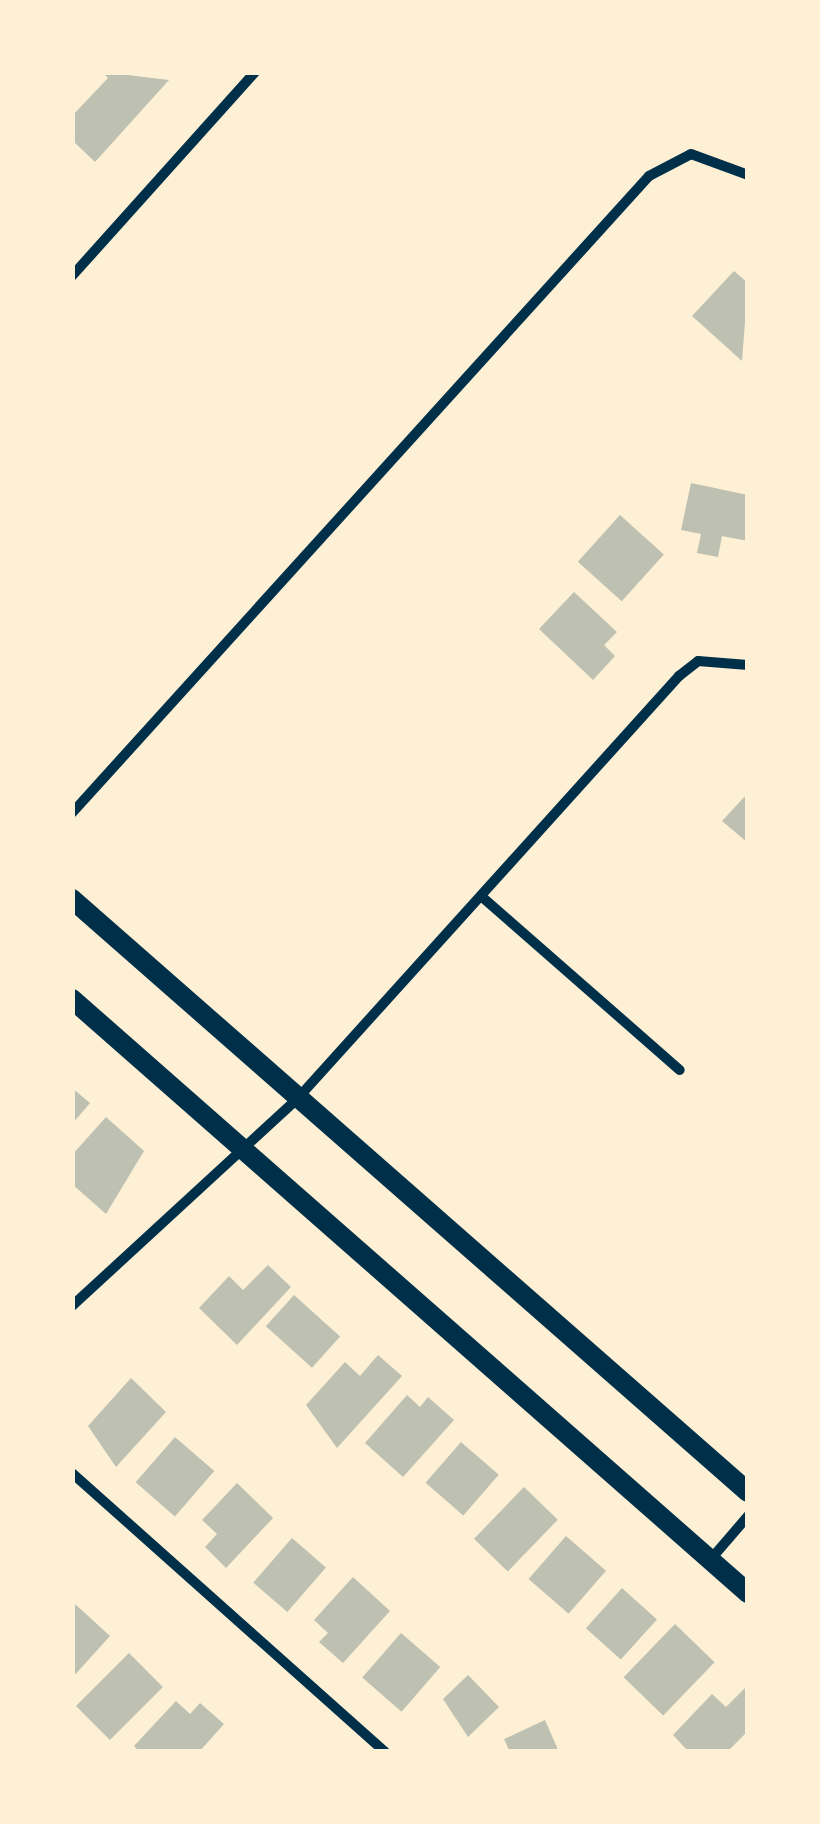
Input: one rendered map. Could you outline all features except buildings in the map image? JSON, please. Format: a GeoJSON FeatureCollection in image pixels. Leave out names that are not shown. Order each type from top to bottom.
{"type":"FeatureCollection","features":[{"type":"Feature","properties":{"kind":"main road"},"geometry":{"type":"LineString","coordinates":[[72,899],[748,1492]]}},
{"type":"Feature","properties":{"kind":"main road"},"geometry":{"type":"LineString","coordinates":[[72,999],[748,1593]]}},
{"type":"Feature","properties":{"kind":"street"},"geometry":{"type":"LineString","coordinates":[[72,276],[255,72]]}},
{"type":"Feature","properties":{"kind":"street"},"geometry":{"type":"LineString","coordinates":[[72,813],[649,176],[691,154],[748,174]]}},
{"type":"Feature","properties":{"kind":"street"},"geometry":{"type":"LineString","coordinates":[[72,1306],[298,1098],[698,661],[748,665]]}},
{"type":"Feature","properties":{"kind":"street"},"geometry":{"type":"LineString","coordinates":[[480,896],[680,1070]]}},
{"type":"Feature","properties":{"kind":"street"},"geometry":{"type":"LineString","coordinates":[[72,1473],[385,1752]]}},
{"type":"Feature","properties":{"kind":"street"},"geometry":{"type":"LineString","coordinates":[[710,1560],[748,1516]]}}]}
